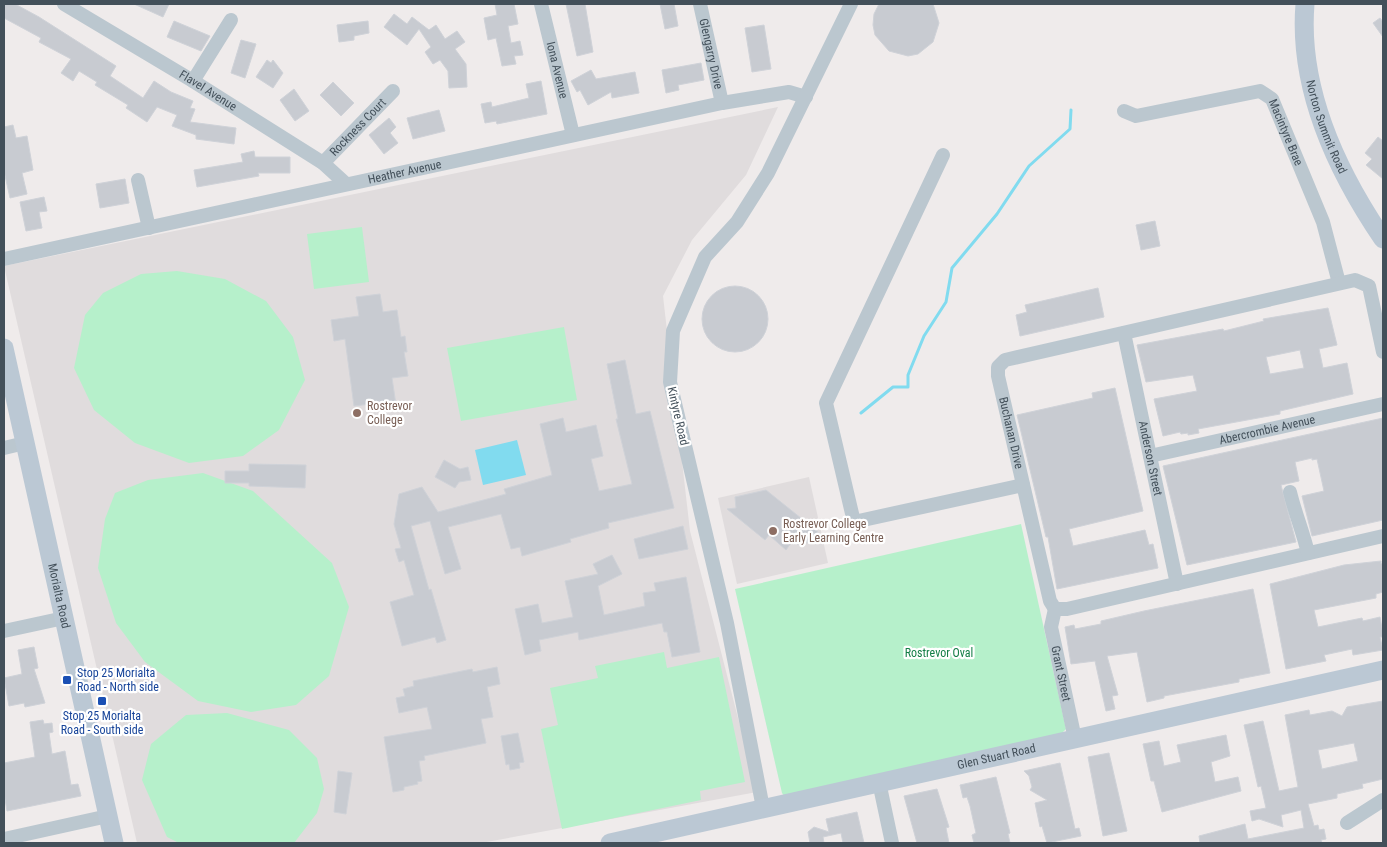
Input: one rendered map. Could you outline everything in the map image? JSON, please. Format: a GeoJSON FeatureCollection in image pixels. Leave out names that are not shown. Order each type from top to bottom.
{"type":"FeatureCollection","features":[{"type":"Feature","properties":{"kind":"street","name":"Flavel Avenue"},"geometry":{"type":"LineString","coordinates":[[64,4],[193,81],[323,163],[346,184]]}},
{"type":"Feature","properties":{"kind":"street","name":"Iona Avenue"},"geometry":{"type":"LineString","coordinates":[[541,4],[573,135]]}},
{"type":"Feature","properties":{"kind":"street","name":"Glengarry Drive"},"geometry":{"type":"LineString","coordinates":[[700,4],[722,103]]}},
{"type":"Feature","properties":{"kind":"street","name":"Kintyre Road"},"geometry":{"type":"LineString","coordinates":[[763,808],[728,622],[670,382],[673,331],[705,257],[737,222],[768,173],[851,4]]}},
{"type":"Feature","properties":{"kind":"street","name":"Norton Summit Road"},"geometry":{"type":"LineString","coordinates":[[1305,4],[1304,33],[1311,88],[1322,123],[1342,172],[1361,207],[1383,239]]}},
{"type":"Feature","properties":{"kind":"street"},"geometry":{"type":"LineString","coordinates":[[193,81],[231,20]]}},
{"type":"Feature","properties":{"kind":"street","name":"Macintyre Brae"},"geometry":{"type":"LineString","coordinates":[[1124,111],[1136,116],[1260,90],[1272,99],[1323,222],[1338,284]]}},
{"type":"Feature","properties":{"kind":"street","name":"Rockness Court"},"geometry":{"type":"LineString","coordinates":[[323,163],[393,91]]}},
{"type":"Feature","properties":{"kind":"street","name":"Heather Avenue"},"geometry":{"type":"LineString","coordinates":[[4,259],[722,103],[789,92],[806,97]]}},
{"type":"Feature","properties":{"kind":"street"},"geometry":{"type":"LineString","coordinates":[[942,155],[826,403],[854,522],[1023,485]]}},
{"type":"Feature","properties":{"kind":"street"},"geometry":{"type":"LineString","coordinates":[[138,180],[149,228]]}},
{"type":"Feature","properties":{"kind":"street","name":"Buchanan Drive"},"geometry":{"type":"LineString","coordinates":[[1055,609],[1050,602],[998,376],[998,367],[1005,360],[1354,280],[1369,286],[1383,352]]}},
{"type":"Feature","properties":{"kind":"street","name":"Anderson Street"},"geometry":{"type":"LineString","coordinates":[[1124,333],[1177,584]]}},
{"type":"Feature","properties":{"kind":"street","name":"Morialta Road"},"geometry":{"type":"LineString","coordinates":[[4,348],[114,843]]}},
{"type":"Feature","properties":{"kind":"street","name":"Abercrombie Avenue"},"geometry":{"type":"LineString","coordinates":[[1150,456],[1383,404]]}},
{"type":"Feature","properties":{"kind":"street"},"geometry":{"type":"LineString","coordinates":[[4,448],[25,443]]}},
{"type":"Feature","properties":{"kind":"street"},"geometry":{"type":"LineString","coordinates":[[1290,492],[1295,513],[1302,525],[1308,553]]}},
{"type":"Feature","properties":{"kind":"street"},"geometry":{"type":"LineString","coordinates":[[1055,609],[1066,609],[1383,536]]}},
{"type":"Feature","properties":{"kind":"street","name":"Grant Street"},"geometry":{"type":"LineString","coordinates":[[1055,609],[1051,627],[1075,739]]}},
{"type":"Feature","properties":{"kind":"street"},"geometry":{"type":"LineString","coordinates":[[4,631],[64,618]]}},
{"type":"Feature","properties":{"kind":"street","name":"Glen Stuart Road"},"geometry":{"type":"LineString","coordinates":[[610,843],[1383,670]]}},
{"type":"Feature","properties":{"kind":"street"},"geometry":{"type":"LineString","coordinates":[[879,782],[892,843]]}},
{"type":"Feature","properties":{"kind":"street"},"geometry":{"type":"LineString","coordinates":[[1346,823],[1383,800]]}},
{"type":"Feature","properties":{"kind":"street"},"geometry":{"type":"LineString","coordinates":[[4,839],[108,816]]}},
{"type":"Feature","properties":{"kind":"shaded area","name":"Rostrevor College"},"geometry":{"type":"Polygon","coordinates":[[[778,107],[746,175],[692,240],[663,296],[690,531],[757,792],[481,843],[137,843],[4,266],[778,107]]]}},
{"type":"Feature","properties":{"kind":"shaded area","name":"Rostrevor College Early Learning Centre"},"geometry":{"type":"Polygon","coordinates":[[[809,477],[828,563],[737,584],[718,498],[809,477]]]}},
{"type":"Feature","properties":{"kind":"green space"},"geometry":{"type":"Polygon","coordinates":[[[362,227],[369,282],[314,289],[307,234],[362,227]]]}},
{"type":"Feature","properties":{"kind":"green space"},"geometry":{"type":"Polygon","coordinates":[[[177,271],[225,279],[266,301],[293,337],[305,380],[279,430],[243,456],[189,463],[135,443],[94,410],[74,368],[85,315],[103,293],[141,274],[177,271]]]}},
{"type":"Feature","properties":{"kind":"green space"},"geometry":{"type":"Polygon","coordinates":[[[564,327],[577,400],[461,421],[447,348],[564,327]]]}},
{"type":"Feature","properties":{"kind":"green space"},"geometry":{"type":"Polygon","coordinates":[[[203,473],[253,491],[332,563],[349,607],[329,676],[296,705],[251,712],[198,701],[145,662],[116,623],[98,568],[105,519],[115,493],[148,480],[203,473]]]}},
{"type":"Feature","properties":{"kind":"green space","name":"Rostrevor Oval"},"geometry":{"type":"Polygon","coordinates":[[[1021,524],[1066,729],[1058,737],[785,797],[782,793],[735,589],[1021,524]]]}},
{"type":"Feature","properties":{"kind":"green space"},"geometry":{"type":"Polygon","coordinates":[[[664,652],[667,668],[719,657],[745,782],[700,791],[701,800],[562,829],[541,729],[558,725],[550,688],[598,678],[595,666],[664,652]]]}},
{"type":"Feature","properties":{"kind":"green space"},"geometry":{"type":"Polygon","coordinates":[[[227,713],[289,730],[317,758],[324,789],[317,813],[294,843],[179,843],[167,837],[142,780],[151,744],[186,715],[227,713]]]}},
{"type":"Feature","properties":{"kind":"water"},"geometry":{"type":"Polygon","coordinates":[[[517,440],[526,475],[483,485],[475,450],[517,440]]]}},
{"type":"Feature","properties":{"kind":"building"},"geometry":{"type":"Polygon","coordinates":[[[4,4],[15,4],[39,17],[116,66],[110,76],[143,98],[154,81],[171,92],[193,101],[190,108],[195,109],[190,122],[236,128],[234,144],[196,139],[196,135],[172,126],[177,115],[157,107],[147,122],[126,108],[128,105],[95,85],[97,82],[79,71],[73,81],[61,73],[71,59],[39,42],[41,38],[4,18],[4,4]]]}},
{"type":"Feature","properties":{"kind":"building"},"geometry":{"type":"Polygon","coordinates":[[[134,4],[169,4],[163,17],[134,4]]]}},
{"type":"Feature","properties":{"kind":"building"},"geometry":{"type":"Polygon","coordinates":[[[495,4],[514,4],[518,24],[508,26],[511,43],[520,41],[523,55],[514,56],[516,64],[502,66],[496,38],[488,40],[484,18],[497,15],[495,4]]]}},
{"type":"Feature","properties":{"kind":"building"},"geometry":{"type":"Polygon","coordinates":[[[566,4],[585,4],[593,52],[577,56],[566,4]]]}},
{"type":"Feature","properties":{"kind":"building"},"geometry":{"type":"Polygon","coordinates":[[[660,4],[674,4],[678,26],[665,29],[660,4]]]}},
{"type":"Feature","properties":{"kind":"building"},"geometry":{"type":"Polygon","coordinates":[[[879,4],[933,4],[939,23],[933,42],[918,54],[908,56],[889,51],[875,35],[873,25],[874,14],[879,4]]]}},
{"type":"Feature","properties":{"kind":"building"},"geometry":{"type":"Polygon","coordinates":[[[394,14],[407,24],[412,17],[429,30],[436,25],[445,39],[457,31],[465,42],[455,49],[466,64],[467,87],[449,88],[448,71],[440,60],[433,64],[425,52],[431,47],[419,29],[407,45],[384,27],[394,14]]]}},
{"type":"Feature","properties":{"kind":"building"},"geometry":{"type":"Polygon","coordinates":[[[1380,18],[1383,22],[1383,37],[1373,23],[1380,18]]]}},
{"type":"Feature","properties":{"kind":"building"},"geometry":{"type":"Polygon","coordinates":[[[174,21],[210,36],[201,51],[167,37],[174,21]]]}},
{"type":"Feature","properties":{"kind":"building"},"geometry":{"type":"Polygon","coordinates":[[[368,21],[369,33],[354,36],[354,40],[339,42],[337,25],[368,21]]]}},
{"type":"Feature","properties":{"kind":"building"},"geometry":{"type":"Polygon","coordinates":[[[764,25],[771,69],[752,72],[745,28],[764,25]]]}},
{"type":"Feature","properties":{"kind":"building"},"geometry":{"type":"Polygon","coordinates":[[[241,40],[256,44],[245,78],[231,73],[241,40]]]}},
{"type":"Feature","properties":{"kind":"building"},"geometry":{"type":"Polygon","coordinates":[[[267,60],[271,63],[273,60],[283,73],[273,88],[256,77],[267,60]]]}},
{"type":"Feature","properties":{"kind":"building"},"geometry":{"type":"Polygon","coordinates":[[[701,63],[704,80],[678,85],[679,90],[666,93],[662,70],[701,63]]]}},
{"type":"Feature","properties":{"kind":"building"},"geometry":{"type":"Polygon","coordinates":[[[591,70],[596,79],[635,72],[639,93],[612,98],[611,92],[588,105],[580,90],[577,92],[571,81],[591,70]]]}},
{"type":"Feature","properties":{"kind":"building"},"geometry":{"type":"Polygon","coordinates":[[[541,81],[547,114],[497,124],[496,121],[485,123],[481,104],[491,102],[492,107],[529,98],[526,84],[541,81]]]}},
{"type":"Feature","properties":{"kind":"building"},"geometry":{"type":"Polygon","coordinates":[[[333,82],[354,103],[341,116],[320,95],[333,82]]]}},
{"type":"Feature","properties":{"kind":"building"},"geometry":{"type":"Polygon","coordinates":[[[294,89],[309,111],[295,121],[280,100],[294,89]]]}},
{"type":"Feature","properties":{"kind":"building"},"geometry":{"type":"Polygon","coordinates":[[[439,110],[445,131],[413,139],[407,118],[439,110]]]}},
{"type":"Feature","properties":{"kind":"building"},"geometry":{"type":"Polygon","coordinates":[[[389,118],[396,127],[390,133],[398,143],[384,154],[369,135],[389,118]]]}},
{"type":"Feature","properties":{"kind":"building"},"geometry":{"type":"Polygon","coordinates":[[[13,125],[16,138],[27,136],[33,170],[22,173],[27,194],[10,198],[4,171],[4,127],[13,125]]]}},
{"type":"Feature","properties":{"kind":"building"},"geometry":{"type":"Polygon","coordinates":[[[1378,137],[1383,141],[1383,179],[1366,165],[1372,159],[1365,153],[1378,137]]]}},
{"type":"Feature","properties":{"kind":"building"},"geometry":{"type":"Polygon","coordinates":[[[254,151],[255,157],[290,157],[290,173],[258,173],[259,176],[197,187],[194,170],[243,162],[241,154],[254,151]]]}},
{"type":"Feature","properties":{"kind":"building"},"geometry":{"type":"Polygon","coordinates":[[[125,179],[129,203],[100,208],[96,184],[125,179]]]}},
{"type":"Feature","properties":{"kind":"building"},"geometry":{"type":"Polygon","coordinates":[[[44,197],[47,211],[39,212],[42,228],[26,231],[20,202],[44,197]]]}},
{"type":"Feature","properties":{"kind":"building"},"geometry":{"type":"Polygon","coordinates":[[[1155,221],[1160,246],[1141,250],[1136,225],[1155,221]]]}},
{"type":"Feature","properties":{"kind":"building"},"geometry":{"type":"Polygon","coordinates":[[[735,286],[748,289],[758,296],[765,306],[768,319],[765,332],[758,342],[748,349],[735,352],[722,349],[712,342],[705,332],[702,319],[705,306],[712,296],[722,289],[735,286]]]}},
{"type":"Feature","properties":{"kind":"building"},"geometry":{"type":"Polygon","coordinates":[[[1098,288],[1104,317],[1020,336],[1016,315],[1027,312],[1025,305],[1098,288]]]}},
{"type":"Feature","properties":{"kind":"building"},"geometry":{"type":"Polygon","coordinates":[[[380,294],[383,312],[397,310],[401,337],[405,336],[407,352],[404,352],[408,376],[392,378],[396,405],[379,407],[379,403],[354,406],[345,339],[334,341],[331,320],[359,316],[356,297],[380,294]]]}},
{"type":"Feature","properties":{"kind":"building"},"geometry":{"type":"Polygon","coordinates":[[[1328,308],[1337,345],[1319,349],[1323,368],[1347,363],[1353,394],[1280,411],[1280,414],[1198,429],[1199,433],[1188,435],[1188,433],[1181,434],[1180,432],[1163,436],[1154,399],[1197,391],[1193,375],[1146,382],[1137,345],[1223,329],[1224,331],[1264,321],[1263,319],[1328,308]],[[1300,350],[1266,357],[1270,374],[1304,368],[1300,350]]]}},
{"type":"Feature","properties":{"kind":"building"},"geometry":{"type":"Polygon","coordinates":[[[625,360],[636,414],[650,411],[674,508],[608,523],[609,528],[570,539],[571,542],[522,556],[520,547],[511,549],[501,514],[448,527],[461,569],[445,574],[430,521],[411,526],[429,590],[431,589],[446,640],[437,643],[435,637],[402,646],[390,602],[414,595],[404,560],[399,562],[395,549],[401,548],[394,524],[399,494],[422,487],[438,512],[506,494],[504,489],[552,475],[540,424],[563,418],[566,432],[596,425],[603,456],[591,459],[599,491],[632,484],[616,419],[618,419],[607,364],[625,360]]]}},
{"type":"Feature","properties":{"kind":"building"},"geometry":{"type":"Polygon","coordinates":[[[1115,388],[1143,511],[1069,529],[1073,546],[1145,530],[1149,545],[1153,544],[1158,568],[1057,589],[1048,537],[1046,537],[1017,415],[1093,398],[1092,393],[1115,388]]]}},
{"type":"Feature","properties":{"kind":"building"},"geometry":{"type":"Polygon","coordinates":[[[1383,418],[1383,520],[1312,536],[1302,496],[1324,491],[1317,459],[1312,460],[1312,458],[1295,462],[1299,481],[1281,485],[1296,542],[1187,565],[1163,466],[1383,418]]]}},
{"type":"Feature","properties":{"kind":"building"},"geometry":{"type":"Polygon","coordinates":[[[444,460],[460,469],[468,467],[471,480],[459,482],[455,488],[435,477],[444,460]]]}},
{"type":"Feature","properties":{"kind":"building"},"geometry":{"type":"Polygon","coordinates":[[[249,464],[306,465],[305,488],[225,483],[225,471],[249,471],[249,464]]]}},
{"type":"Feature","properties":{"kind":"building"},"geometry":{"type":"Polygon","coordinates":[[[766,490],[817,531],[819,541],[797,544],[793,540],[786,550],[769,535],[765,540],[727,509],[736,508],[735,497],[766,490]]]}},
{"type":"Feature","properties":{"kind":"building"},"geometry":{"type":"Polygon","coordinates":[[[683,526],[688,549],[639,559],[634,539],[683,526]]]}},
{"type":"Feature","properties":{"kind":"building"},"geometry":{"type":"Polygon","coordinates":[[[612,555],[622,574],[598,586],[604,615],[645,606],[643,593],[656,591],[654,583],[686,577],[700,652],[672,657],[667,632],[664,632],[662,623],[579,640],[578,632],[539,640],[541,651],[525,655],[515,609],[538,604],[542,623],[573,617],[565,581],[598,574],[593,564],[612,555]]]}},
{"type":"Feature","properties":{"kind":"building"},"geometry":{"type":"Polygon","coordinates":[[[1381,561],[1381,564],[1383,563],[1383,592],[1376,594],[1376,598],[1314,610],[1318,627],[1362,618],[1363,621],[1380,617],[1383,637],[1380,637],[1383,650],[1353,655],[1352,649],[1324,655],[1326,661],[1286,669],[1270,584],[1344,565],[1381,561]]]}},
{"type":"Feature","properties":{"kind":"building"},"geometry":{"type":"Polygon","coordinates":[[[1253,589],[1270,673],[1239,679],[1239,682],[1164,696],[1164,698],[1147,702],[1137,652],[1107,656],[1118,695],[1112,696],[1115,709],[1106,711],[1095,661],[1071,664],[1065,627],[1074,625],[1075,629],[1101,624],[1101,621],[1144,611],[1253,589]]]}},
{"type":"Feature","properties":{"kind":"building"},"geometry":{"type":"Polygon","coordinates":[[[34,647],[38,668],[34,669],[45,703],[25,707],[24,703],[9,706],[4,678],[22,674],[18,650],[34,647]]]}},
{"type":"Feature","properties":{"kind":"building"},"geometry":{"type":"Polygon","coordinates":[[[497,667],[500,684],[487,687],[493,717],[481,719],[486,743],[424,756],[425,760],[419,761],[422,781],[417,782],[418,784],[404,787],[404,790],[393,792],[384,737],[432,729],[427,707],[399,713],[396,698],[405,696],[403,689],[414,686],[413,681],[472,669],[473,672],[497,667]]]}},
{"type":"Feature","properties":{"kind":"building"},"geometry":{"type":"Polygon","coordinates":[[[1383,701],[1383,779],[1362,784],[1363,788],[1337,794],[1337,798],[1308,804],[1314,826],[1318,825],[1319,830],[1324,829],[1326,839],[1321,840],[1322,843],[1200,843],[1199,836],[1245,824],[1248,839],[1304,828],[1301,810],[1281,815],[1283,827],[1259,819],[1252,821],[1250,811],[1266,808],[1261,786],[1258,787],[1244,725],[1263,721],[1279,791],[1298,787],[1285,715],[1309,710],[1310,715],[1332,711],[1342,716],[1347,707],[1383,701]],[[1354,743],[1318,750],[1322,769],[1358,761],[1354,743]]]}},
{"type":"Feature","properties":{"kind":"building"},"geometry":{"type":"Polygon","coordinates":[[[43,720],[44,724],[52,723],[53,732],[49,733],[52,754],[65,751],[71,785],[78,784],[81,796],[7,811],[4,793],[4,763],[35,757],[30,722],[43,720]]]}},
{"type":"Feature","properties":{"kind":"building"},"geometry":{"type":"Polygon","coordinates":[[[518,733],[524,762],[519,763],[520,768],[510,770],[509,764],[506,765],[501,736],[518,733]]]}},
{"type":"Feature","properties":{"kind":"building"},"geometry":{"type":"Polygon","coordinates":[[[1226,735],[1230,756],[1211,762],[1215,782],[1238,777],[1241,791],[1162,812],[1154,781],[1151,781],[1143,744],[1159,741],[1164,766],[1181,762],[1177,745],[1226,735]]]}},
{"type":"Feature","properties":{"kind":"building"},"geometry":{"type":"Polygon","coordinates":[[[1109,753],[1127,831],[1103,836],[1088,757],[1109,753]]]}},
{"type":"Feature","properties":{"kind":"building"},"geometry":{"type":"Polygon","coordinates":[[[1060,763],[1075,829],[1079,828],[1081,836],[1047,843],[1042,826],[1040,827],[1035,803],[1047,800],[1030,790],[1032,787],[1029,776],[1024,771],[1060,763]]]}},
{"type":"Feature","properties":{"kind":"building"},"geometry":{"type":"Polygon","coordinates":[[[338,771],[352,773],[346,814],[334,812],[338,771]]]}},
{"type":"Feature","properties":{"kind":"building"},"geometry":{"type":"Polygon","coordinates":[[[996,777],[1010,833],[1008,834],[1010,843],[974,843],[972,835],[976,833],[970,806],[967,797],[963,798],[960,785],[996,777]]]}},
{"type":"Feature","properties":{"kind":"building"},"geometry":{"type":"Polygon","coordinates":[[[937,789],[949,827],[946,828],[949,843],[917,843],[904,796],[937,789]]]}},
{"type":"Feature","properties":{"kind":"building"},"geometry":{"type":"Polygon","coordinates":[[[857,812],[864,843],[843,843],[841,833],[823,837],[824,843],[810,843],[808,832],[814,827],[829,832],[826,819],[857,812]]]}},
{"type":"Feature","properties":{"kind":"waterway"},"geometry":{"type":"LineString","coordinates":[[861,413],[893,387],[908,387],[908,375],[924,336],[946,302],[952,268],[997,214],[1029,166],[1070,129],[1071,110]]}},
{"type":"Feature","properties":{"kind":"place","name":"Rostrevor College"},"geometry":{"type":"Point","coordinates":[357,413]}},
{"type":"Feature","properties":{"kind":"place","name":"Rostrevor College Early Learning Centre"},"geometry":{"type":"Point","coordinates":[773,531]}},
{"type":"Feature","properties":{"kind":"place","name":"Stop 25 Morialta Road - North side"},"geometry":{"type":"Point","coordinates":[67,680]}},
{"type":"Feature","properties":{"kind":"place","name":"Stop 25 Morialta Road - South side"},"geometry":{"type":"Point","coordinates":[102,701]}}]}
